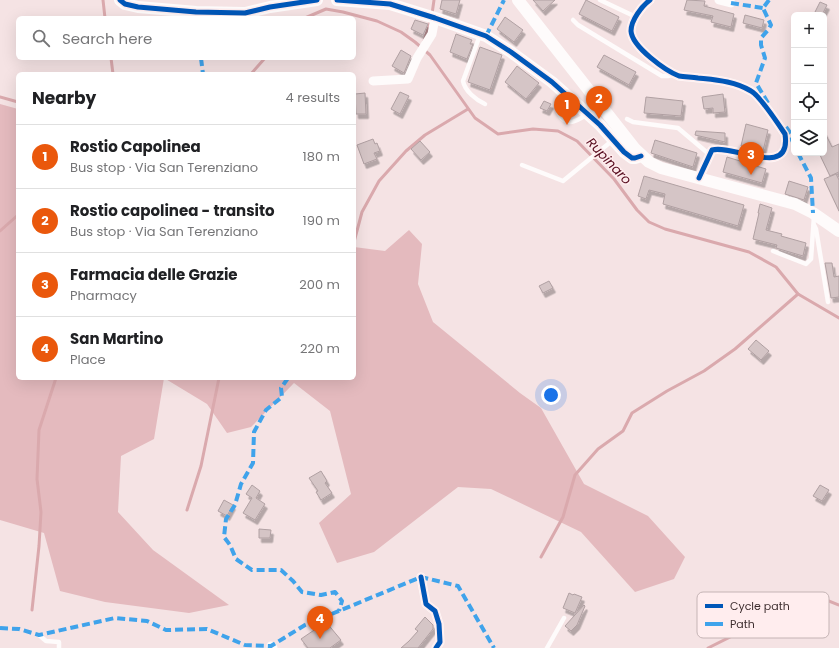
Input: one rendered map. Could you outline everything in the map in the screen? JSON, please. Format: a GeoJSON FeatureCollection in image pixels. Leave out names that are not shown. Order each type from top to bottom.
{"type":"FeatureCollection","features":[{"type":"Feature","properties":{"kind":"street"},"geometry":{"type":"LineString","coordinates":[[120,0],[125,4],[138,7],[196,12],[245,13],[317,0]]}},
{"type":"Feature","properties":{"kind":"street"},"geometry":{"type":"LineString","coordinates":[[337,0],[390,4],[486,36],[552,82],[614,139],[624,152],[632,158],[642,156]]}},
{"type":"Feature","properties":{"kind":"street"},"geometry":{"type":"LineString","coordinates":[[518,0],[642,156],[649,162],[661,168],[795,204],[814,219],[839,231]]}},
{"type":"Feature","properties":{"kind":"street"},"geometry":{"type":"LineString","coordinates":[[650,0],[643,5],[636,17],[631,31],[640,48],[659,64],[680,76],[728,81],[753,91],[786,134],[787,142],[785,150],[778,156],[774,157],[766,158],[722,149],[712,150],[699,178]]}},
{"type":"Feature","properties":{"kind":"street"},"geometry":{"type":"LineString","coordinates":[[719,0],[731,3]]}},
{"type":"Feature","properties":{"kind":"street"},"geometry":{"type":"LineString","coordinates":[[373,81],[408,78],[417,58],[432,34],[435,18]]}},
{"type":"Feature","properties":{"kind":"street"},"geometry":{"type":"LineString","coordinates":[[421,577],[426,604],[435,611],[439,624],[440,642],[436,648]]}},
{"type":"Feature","properties":{"kind":"lane"},"geometry":{"type":"LineString","coordinates":[[600,0],[636,17]]}},
{"type":"Feature","properties":{"kind":"lane"},"geometry":{"type":"LineString","coordinates":[[573,20],[578,25],[662,76],[676,74]]}},
{"type":"Feature","properties":{"kind":"lane"},"geometry":{"type":"LineString","coordinates":[[480,34],[463,81],[476,99],[485,104]]}},
{"type":"Feature","properties":{"kind":"lane"},"geometry":{"type":"LineString","coordinates":[[564,94],[559,101],[557,108],[558,114],[562,119],[568,122],[575,121],[588,114]]}},
{"type":"Feature","properties":{"kind":"lane"},"geometry":{"type":"LineString","coordinates":[[627,119],[633,122],[678,128],[710,155]]}},
{"type":"Feature","properties":{"kind":"lane"},"geometry":{"type":"LineString","coordinates":[[522,165],[563,181],[614,139]]}},
{"type":"Feature","properties":{"kind":"lane"},"geometry":{"type":"LineString","coordinates":[[773,251],[806,264],[809,262],[811,259],[814,219]]}},
{"type":"Feature","properties":{"kind":"lane"},"geometry":{"type":"LineString","coordinates":[[814,219],[828,302]]}},
{"type":"Feature","properties":{"kind":"lane"},"geometry":{"type":"LineString","coordinates":[[547,648],[564,618]]}},
{"type":"Feature","properties":{"kind":"lane"},"geometry":{"type":"LineString","coordinates":[[39,635],[46,641],[59,642],[59,648]]}},
{"type":"Feature","properties":{"kind":"shaded area"},"geometry":{"type":"Polygon","coordinates":[[[0,104],[16,108],[16,380],[164,380],[154,439],[121,456],[118,512],[153,550],[229,605],[189,613],[105,602],[60,591],[44,533],[0,520],[0,104]]]}},
{"type":"Feature","properties":{"kind":"shaded area"},"geometry":{"type":"Polygon","coordinates":[[[409,230],[422,244],[418,284],[433,322],[520,393],[541,408],[584,484],[648,516],[685,557],[674,579],[635,592],[581,532],[491,489],[458,487],[374,552],[337,563],[319,523],[351,494],[330,411],[294,383],[251,427],[227,433],[207,404],[167,380],[356,380],[356,247],[385,251],[409,230]]]}},
{"type":"Feature","properties":{"kind":"building"},"geometry":{"type":"Polygon","coordinates":[[[442,0],[460,0],[456,14],[440,9],[442,0]]]}},
{"type":"Feature","properties":{"kind":"building"},"geometry":{"type":"Polygon","coordinates":[[[533,0],[555,0],[543,11],[533,0]]]}},
{"type":"Feature","properties":{"kind":"building"},"geometry":{"type":"Polygon","coordinates":[[[586,0],[619,17],[612,31],[579,14],[586,0]]]}},
{"type":"Feature","properties":{"kind":"building"},"geometry":{"type":"Polygon","coordinates":[[[687,0],[705,1],[704,6],[734,14],[731,27],[711,22],[713,16],[684,10],[687,0]]]}},
{"type":"Feature","properties":{"kind":"building"},"geometry":{"type":"Polygon","coordinates":[[[820,2],[827,5],[824,12],[815,12],[820,2]]]}},
{"type":"Feature","properties":{"kind":"building"},"geometry":{"type":"Polygon","coordinates":[[[745,15],[764,20],[762,28],[743,23],[745,15]]]}},
{"type":"Feature","properties":{"kind":"building"},"geometry":{"type":"Polygon","coordinates":[[[505,17],[523,30],[514,42],[497,29],[505,17]]]}},
{"type":"Feature","properties":{"kind":"building"},"geometry":{"type":"Polygon","coordinates":[[[415,20],[428,24],[423,35],[411,29],[415,20]]]}},
{"type":"Feature","properties":{"kind":"building"},"geometry":{"type":"Polygon","coordinates":[[[456,34],[472,40],[470,44],[473,44],[467,59],[450,52],[456,34]]]}},
{"type":"Feature","properties":{"kind":"building"},"geometry":{"type":"Polygon","coordinates":[[[480,47],[502,55],[490,90],[468,82],[480,47]]]}},
{"type":"Feature","properties":{"kind":"building"},"geometry":{"type":"Polygon","coordinates":[[[401,50],[411,56],[404,73],[392,66],[401,50]]]}},
{"type":"Feature","properties":{"kind":"building"},"geometry":{"type":"Polygon","coordinates":[[[604,55],[636,72],[629,85],[597,67],[604,55]]]}},
{"type":"Feature","properties":{"kind":"building"},"geometry":{"type":"Polygon","coordinates":[[[517,66],[539,83],[526,99],[505,82],[517,66]]]}},
{"type":"Feature","properties":{"kind":"building"},"geometry":{"type":"Polygon","coordinates":[[[400,92],[409,96],[400,114],[391,109],[400,92]]]}},
{"type":"Feature","properties":{"kind":"building"},"geometry":{"type":"Polygon","coordinates":[[[365,93],[366,114],[356,114],[356,94],[365,93]]]}},
{"type":"Feature","properties":{"kind":"building"},"geometry":{"type":"Polygon","coordinates":[[[723,94],[725,112],[713,113],[713,108],[704,109],[702,97],[723,94]]]}},
{"type":"Feature","properties":{"kind":"building"},"geometry":{"type":"Polygon","coordinates":[[[646,97],[683,101],[681,116],[644,113],[646,97]]]}},
{"type":"Feature","properties":{"kind":"building"},"geometry":{"type":"Polygon","coordinates":[[[544,101],[551,104],[547,111],[540,108],[544,101]]]}},
{"type":"Feature","properties":{"kind":"building"},"geometry":{"type":"Polygon","coordinates":[[[746,124],[768,130],[763,151],[741,146],[746,124]]]}},
{"type":"Feature","properties":{"kind":"building"},"geometry":{"type":"Polygon","coordinates":[[[696,131],[725,133],[725,142],[695,135],[696,131]]]}},
{"type":"Feature","properties":{"kind":"building"},"geometry":{"type":"Polygon","coordinates":[[[827,137],[832,147],[839,144],[839,172],[830,176],[820,156],[827,156],[827,137]]]}},
{"type":"Feature","properties":{"kind":"building"},"geometry":{"type":"Polygon","coordinates":[[[373,139],[375,144],[377,143],[380,151],[374,153],[377,159],[364,164],[357,145],[373,139]]]}},
{"type":"Feature","properties":{"kind":"building"},"geometry":{"type":"Polygon","coordinates":[[[655,140],[697,153],[693,167],[651,153],[655,140]]]}},
{"type":"Feature","properties":{"kind":"building"},"geometry":{"type":"Polygon","coordinates":[[[420,141],[430,152],[421,160],[411,149],[420,141]]]}},
{"type":"Feature","properties":{"kind":"building"},"geometry":{"type":"Polygon","coordinates":[[[727,157],[766,169],[762,183],[723,172],[727,157]]]}},
{"type":"Feature","properties":{"kind":"building"},"geometry":{"type":"Polygon","coordinates":[[[836,174],[839,180],[839,211],[824,179],[836,174]]]}},
{"type":"Feature","properties":{"kind":"building"},"geometry":{"type":"Polygon","coordinates":[[[644,176],[744,205],[738,226],[663,204],[665,194],[649,190],[646,199],[638,196],[644,176]]]}},
{"type":"Feature","properties":{"kind":"building"},"geometry":{"type":"Polygon","coordinates":[[[789,181],[808,187],[804,200],[785,194],[789,181]]]}},
{"type":"Feature","properties":{"kind":"building"},"geometry":{"type":"Polygon","coordinates":[[[760,204],[772,208],[766,230],[806,243],[803,256],[776,248],[777,245],[753,239],[760,204]]]}},
{"type":"Feature","properties":{"kind":"building"},"geometry":{"type":"Polygon","coordinates":[[[825,263],[832,263],[834,277],[839,276],[839,297],[831,298],[825,263]]]}},
{"type":"Feature","properties":{"kind":"building"},"geometry":{"type":"Polygon","coordinates":[[[549,281],[553,288],[543,293],[539,286],[549,281]]]}},
{"type":"Feature","properties":{"kind":"building"},"geometry":{"type":"Polygon","coordinates":[[[756,340],[769,351],[761,360],[748,349],[756,340]]]}},
{"type":"Feature","properties":{"kind":"building"},"geometry":{"type":"Polygon","coordinates":[[[321,471],[327,481],[325,483],[332,493],[321,500],[316,492],[318,491],[309,478],[321,471]]]}},
{"type":"Feature","properties":{"kind":"building"},"geometry":{"type":"Polygon","coordinates":[[[252,485],[260,491],[256,498],[265,504],[255,520],[243,513],[252,498],[246,494],[252,485]]]}},
{"type":"Feature","properties":{"kind":"building"},"geometry":{"type":"Polygon","coordinates":[[[820,485],[829,490],[822,501],[813,496],[820,485]]]}},
{"type":"Feature","properties":{"kind":"building"},"geometry":{"type":"Polygon","coordinates":[[[224,500],[233,505],[227,516],[218,511],[224,500]]]}},
{"type":"Feature","properties":{"kind":"building"},"geometry":{"type":"Polygon","coordinates":[[[259,529],[271,530],[270,538],[259,538],[259,529]]]}},
{"type":"Feature","properties":{"kind":"building"},"geometry":{"type":"Polygon","coordinates":[[[569,593],[582,597],[575,613],[563,608],[569,593]]]}},
{"type":"Feature","properties":{"kind":"building"},"geometry":{"type":"Polygon","coordinates":[[[584,605],[585,606],[577,625],[571,631],[565,626],[584,605]]]}},
{"type":"Feature","properties":{"kind":"building"},"geometry":{"type":"Polygon","coordinates":[[[425,617],[433,625],[433,629],[418,648],[401,648],[418,631],[415,629],[425,617]]]}},
{"type":"Feature","properties":{"kind":"building"},"geometry":{"type":"Polygon","coordinates":[[[326,622],[341,640],[330,648],[308,648],[301,639],[326,622]]]}},
{"type":"Feature","properties":{"kind":"waterway"},"geometry":{"type":"LineString","coordinates":[[103,0],[105,16]]}},
{"type":"Feature","properties":{"kind":"waterway"},"geometry":{"type":"LineString","coordinates":[[432,14],[434,0]]}},
{"type":"Feature","properties":{"kind":"waterway","name":"Rupinaro"},"geometry":{"type":"LineString","coordinates":[[310,16],[326,9],[377,21],[401,32],[430,55],[475,118],[498,134],[533,129],[558,131],[577,141],[614,179],[637,210],[649,222],[665,229],[749,252],[776,267],[798,294],[839,318]]}},
{"type":"Feature","properties":{"kind":"waterway"},"geometry":{"type":"LineString","coordinates":[[424,41],[430,23]]}},
{"type":"Feature","properties":{"kind":"waterway"},"geometry":{"type":"LineString","coordinates":[[111,60],[113,72]]}},
{"type":"Feature","properties":{"kind":"waterway","name":"Rupinaro"},"geometry":{"type":"LineString","coordinates":[[253,72],[263,60]]}},
{"type":"Feature","properties":{"kind":"waterway","name":"Rupinaro"},"geometry":{"type":"LineString","coordinates":[[0,97],[16,101]]}},
{"type":"Feature","properties":{"kind":"waterway"},"geometry":{"type":"LineString","coordinates":[[356,234],[362,212],[379,181],[406,151],[425,135],[468,109]]}},
{"type":"Feature","properties":{"kind":"waterway"},"geometry":{"type":"LineString","coordinates":[[0,231],[16,217]]}},
{"type":"Feature","properties":{"kind":"waterway"},"geometry":{"type":"LineString","coordinates":[[541,557],[563,517],[575,475],[598,449],[623,431],[632,413],[667,391],[704,371],[735,349],[798,294]]}},
{"type":"Feature","properties":{"kind":"waterway"},"geometry":{"type":"LineString","coordinates":[[32,610],[41,512],[37,479],[39,430],[55,380]]}},
{"type":"Feature","properties":{"kind":"waterway"},"geometry":{"type":"LineString","coordinates":[[187,510],[201,466],[219,380]]}},
{"type":"Feature","properties":{"kind":"waterway"},"geometry":{"type":"LineString","coordinates":[[829,601],[839,605]]}},
{"type":"Feature","properties":{"kind":"waterway"},"geometry":{"type":"LineString","coordinates":[[708,648],[728,638]]}},
{"type":"Feature","properties":{"kind":"marked path"},"geometry":{"type":"LineString","coordinates":[[486,36],[504,0]]}},
{"type":"Feature","properties":{"kind":"marked path"},"geometry":{"type":"LineString","coordinates":[[768,103],[756,83],[765,58],[761,45],[761,38],[771,25],[763,8],[769,0]]}},
{"type":"Feature","properties":{"kind":"marked path"},"geometry":{"type":"LineString","coordinates":[[731,3],[763,8]]}},
{"type":"Feature","properties":{"kind":"marked path"},"geometry":{"type":"LineString","coordinates":[[201,60],[203,72]]}},
{"type":"Feature","properties":{"kind":"marked path"},"geometry":{"type":"LineString","coordinates":[[786,127],[791,134]]}},
{"type":"Feature","properties":{"kind":"marked path"},"geometry":{"type":"LineString","coordinates":[[800,156],[811,178],[813,213]]}},
{"type":"Feature","properties":{"kind":"marked path"},"geometry":{"type":"LineString","coordinates":[[287,380],[281,388],[282,397],[266,410],[254,432],[253,463],[241,484],[235,505],[226,519],[224,537],[230,545],[236,559],[252,570],[281,570],[302,592],[321,595],[335,592],[342,601],[339,611]]}},
{"type":"Feature","properties":{"kind":"marked path"},"geometry":{"type":"LineString","coordinates":[[0,628],[19,629],[39,635],[115,618],[147,621],[166,630],[207,629],[245,645],[271,646],[305,625],[421,577],[458,586],[494,648]]}},
{"type":"Feature","properties":{"kind":"cycle path"},"geometry":{"type":"LineString","coordinates":[[120,0],[125,4],[138,7],[196,12],[245,13],[270,7],[317,0]]}},
{"type":"Feature","properties":{"kind":"cycle path"},"geometry":{"type":"LineString","coordinates":[[337,0],[390,4],[486,36],[552,82],[600,125],[624,152],[632,158],[641,156]]}},
{"type":"Feature","properties":{"kind":"cycle path"},"geometry":{"type":"LineString","coordinates":[[650,0],[638,14],[631,27],[633,37],[637,44],[650,58],[679,76],[711,79],[738,85],[751,91],[764,104],[785,134],[785,148],[780,155],[771,158],[722,149],[712,150],[699,178]]}},
{"type":"Feature","properties":{"kind":"cycle path"},"geometry":{"type":"LineString","coordinates":[[421,577],[426,604],[435,611],[439,624],[440,642],[436,648]]}},
{"type":"Feature","properties":{"kind":"place","name":"Rostio capolinea - transito"},"geometry":{"type":"Point","coordinates":[599,119]}},
{"type":"Feature","properties":{"kind":"place","name":"Rostio Capolinea"},"geometry":{"type":"Point","coordinates":[567,125]}},
{"type":"Feature","properties":{"kind":"place","name":"Farmacia delle Grazie"},"geometry":{"type":"Point","coordinates":[751,175]}},
{"type":"Feature","properties":{"kind":"place","name":"San Martino"},"geometry":{"type":"Point","coordinates":[320,639]}}]}
